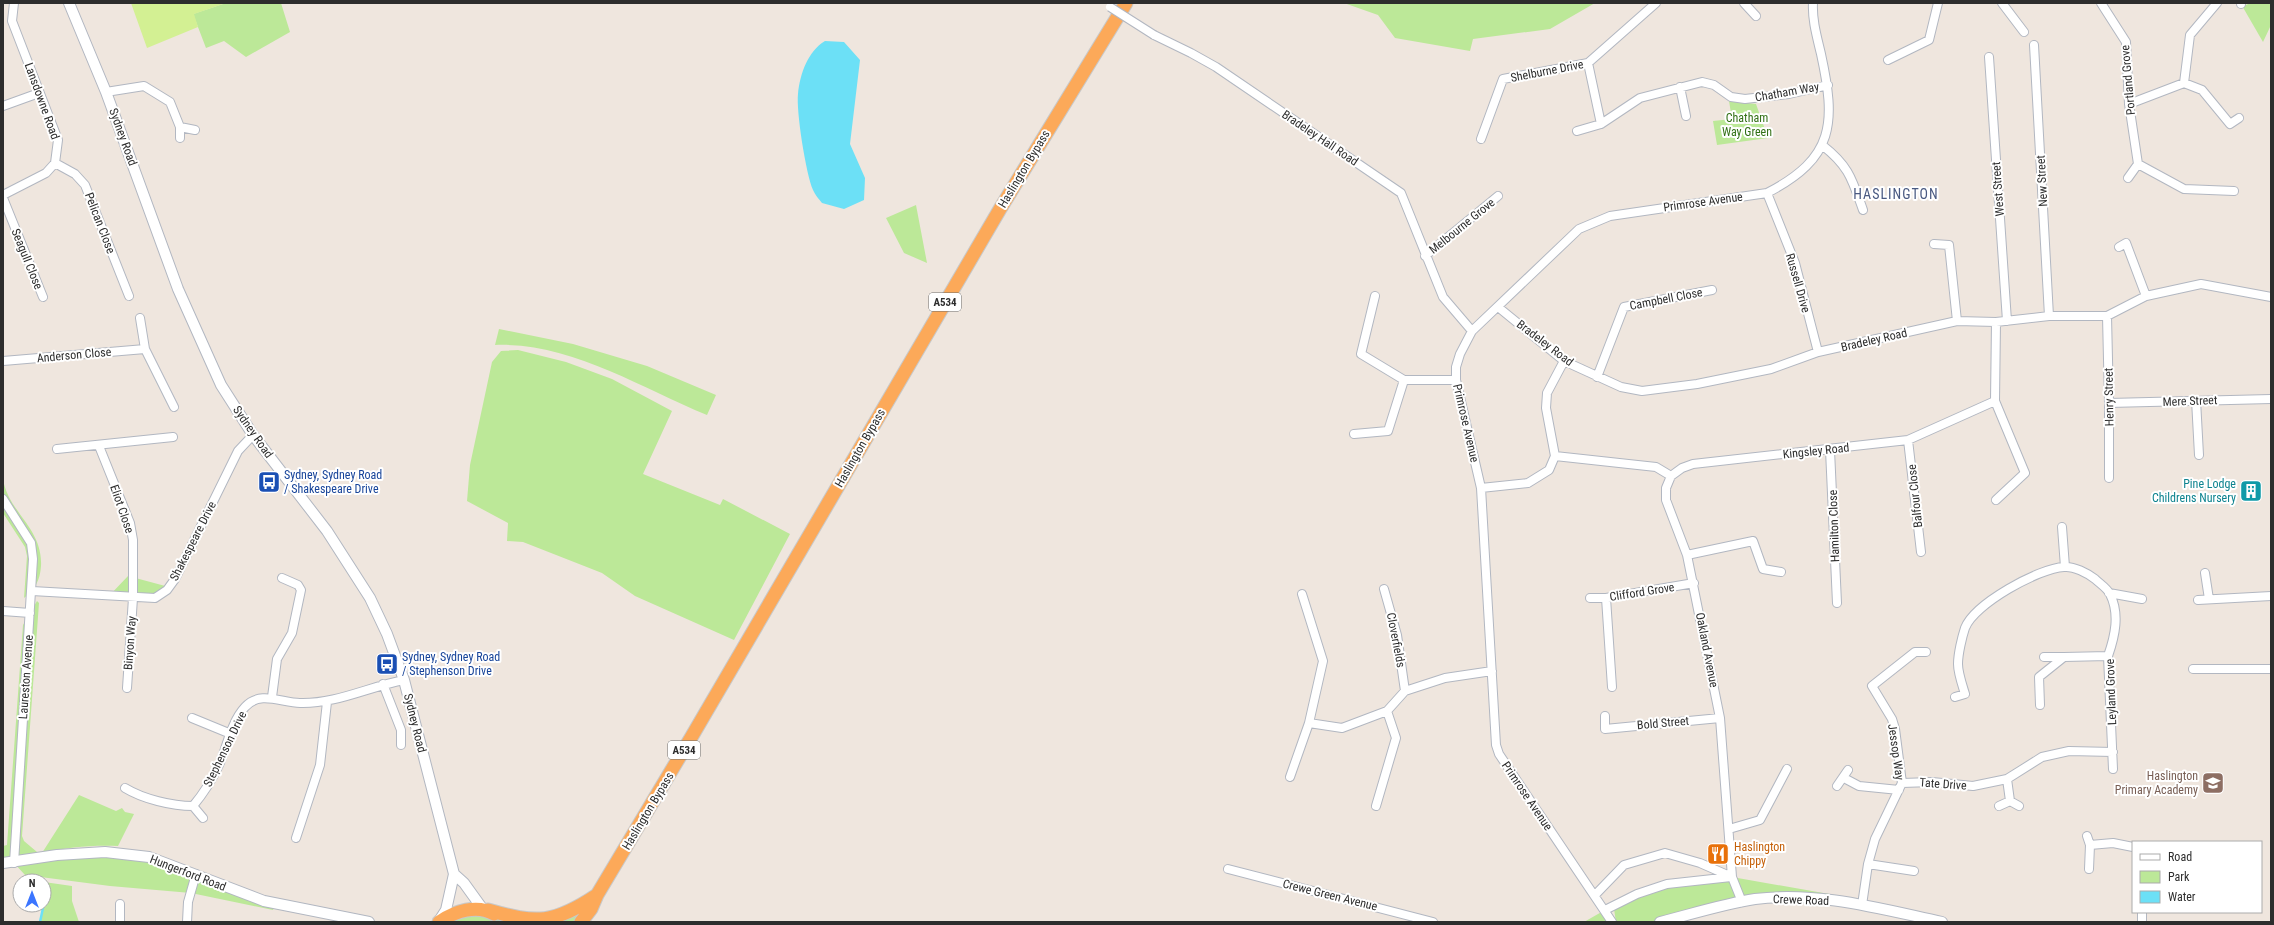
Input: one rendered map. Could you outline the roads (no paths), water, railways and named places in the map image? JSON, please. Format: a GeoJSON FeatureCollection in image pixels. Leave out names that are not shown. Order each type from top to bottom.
{"type":"FeatureCollection","features":[{"type":"Feature","properties":{"kind":"highway","name":"Haslington Bypass"},"geometry":{"type":"LineString","coordinates":[[581,922],[591,909],[597,895],[696,729],[992,222],[1126,3]]}},
{"type":"Feature","properties":{"kind":"highway","name":"Haslington Bypass"},"geometry":{"type":"LineString","coordinates":[[485,909],[515,918],[534,921],[548,919],[578,908],[597,895]]}},
{"type":"Feature","properties":{"kind":"highway"},"geometry":{"type":"LineString","coordinates":[[439,922],[465,910],[485,909],[505,922]]}},
{"type":"Feature","properties":{"kind":"street","name":"Lansdowne Road"},"geometry":{"type":"LineString","coordinates":[[14,3],[12,21],[58,140],[55,163]]}},
{"type":"Feature","properties":{"kind":"street","name":"Sydney Road"},"geometry":{"type":"LineString","coordinates":[[69,3],[106,92],[178,289],[198,337],[221,385],[253,435],[327,531],[370,598],[386,634],[404,680],[454,874],[446,910],[439,922]]}},
{"type":"Feature","properties":{"kind":"street","name":"Shelburne Drive"},"geometry":{"type":"LineString","coordinates":[[1481,139],[1503,79],[1588,63],[1656,3]]}},
{"type":"Feature","properties":{"kind":"street"},"geometry":{"type":"LineString","coordinates":[[1744,3],[1756,16]]}},
{"type":"Feature","properties":{"kind":"street","name":"Primrose Avenue"},"geometry":{"type":"LineString","coordinates":[[1612,922],[1499,754],[1496,745],[1480,488],[1456,380],[1456,367],[1460,354],[1472,331],[1579,229],[1610,216],[1767,193],[1789,182],[1808,166],[1828,132],[1830,112],[1828,85],[1812,15],[1813,3]]}},
{"type":"Feature","properties":{"kind":"street"},"geometry":{"type":"LineString","coordinates":[[1888,60],[1929,40],[1938,3]]}},
{"type":"Feature","properties":{"kind":"street"},"geometry":{"type":"LineString","coordinates":[[2002,3],[2024,32]]}},
{"type":"Feature","properties":{"kind":"street","name":"Portland Grove"},"geometry":{"type":"LineString","coordinates":[[2101,3],[2126,42],[2129,104],[2138,164]]}},
{"type":"Feature","properties":{"kind":"street"},"geometry":{"type":"LineString","coordinates":[[2184,83],[2190,35],[2217,3]]}},
{"type":"Feature","properties":{"kind":"street","name":"Bradeley Hall Road"},"geometry":{"type":"LineString","coordinates":[[1108,5],[1154,35],[1192,53],[1216,68],[1401,193],[1425,256],[1443,297],[1472,331]]}},
{"type":"Feature","properties":{"kind":"street","name":"New Street"},"geometry":{"type":"LineString","coordinates":[[2034,45],[2049,316]]}},
{"type":"Feature","properties":{"kind":"street","name":"West Street"},"geometry":{"type":"LineString","coordinates":[[1989,57],[2007,321]]}},
{"type":"Feature","properties":{"kind":"street"},"geometry":{"type":"LineString","coordinates":[[1588,63],[1601,124]]}},
{"type":"Feature","properties":{"kind":"street","name":"Chatham Way"},"geometry":{"type":"LineString","coordinates":[[1577,131],[1601,124],[1640,98],[1702,82],[1714,85],[1731,97],[1752,99],[1789,94],[1828,85]]}},
{"type":"Feature","properties":{"kind":"street"},"geometry":{"type":"LineString","coordinates":[[2129,104],[2184,83],[2202,90],[2230,124],[2239,118]]}},
{"type":"Feature","properties":{"kind":"street"},"geometry":{"type":"LineString","coordinates":[[106,92],[144,86],[170,102],[180,127],[180,138]]}},
{"type":"Feature","properties":{"kind":"street"},"geometry":{"type":"LineString","coordinates":[[1680,87],[1686,116]]}},
{"type":"Feature","properties":{"kind":"street"},"geometry":{"type":"LineString","coordinates":[[3,106],[40,93]]}},
{"type":"Feature","properties":{"kind":"street"},"geometry":{"type":"LineString","coordinates":[[180,127],[195,130]]}},
{"type":"Feature","properties":{"kind":"street"},"geometry":{"type":"LineString","coordinates":[[1822,144],[1838,157],[1849,172],[1863,210]]}},
{"type":"Feature","properties":{"kind":"street"},"geometry":{"type":"LineString","coordinates":[[3,195],[46,173],[55,163]]}},
{"type":"Feature","properties":{"kind":"street","name":"Pelican Close"},"geometry":{"type":"LineString","coordinates":[[55,163],[75,174],[86,185],[129,296]]}},
{"type":"Feature","properties":{"kind":"street"},"geometry":{"type":"LineString","coordinates":[[2128,178],[2138,164],[2184,189],[2234,191]]}},
{"type":"Feature","properties":{"kind":"street","name":"Russell Drive"},"geometry":{"type":"LineString","coordinates":[[1767,193],[1795,263],[1818,352]]}},
{"type":"Feature","properties":{"kind":"street","name":"Melbourne Grove"},"geometry":{"type":"LineString","coordinates":[[1425,256],[1498,196]]}},
{"type":"Feature","properties":{"kind":"street","name":"Seagull Close"},"geometry":{"type":"LineString","coordinates":[[3,198],[43,297]]}},
{"type":"Feature","properties":{"kind":"street"},"geometry":{"type":"LineString","coordinates":[[2119,247],[2126,243],[2146,296]]}},
{"type":"Feature","properties":{"kind":"street"},"geometry":{"type":"LineString","coordinates":[[1934,244],[1949,245],[1958,321]]}},
{"type":"Feature","properties":{"kind":"street","name":"Bradeley Road"},"geometry":{"type":"LineString","coordinates":[[1498,307],[1564,361],[1621,387],[1642,391],[1697,384],[1771,369],[1818,352],[1958,321],[1996,322],[2049,316],[2106,316],[2146,296],[2200,284],[2271,297]]}},
{"type":"Feature","properties":{"kind":"street","name":"Campbell Close"},"geometry":{"type":"LineString","coordinates":[[1597,377],[1624,306],[1712,290]]}},
{"type":"Feature","properties":{"kind":"street"},"geometry":{"type":"LineString","coordinates":[[1375,296],[1361,354],[1404,380],[1456,380]]}},
{"type":"Feature","properties":{"kind":"street","name":"Henry Street"},"geometry":{"type":"LineString","coordinates":[[2106,316],[2110,403],[2109,478]]}},
{"type":"Feature","properties":{"kind":"street"},"geometry":{"type":"LineString","coordinates":[[140,318],[145,349],[174,407]]}},
{"type":"Feature","properties":{"kind":"street"},"geometry":{"type":"LineString","coordinates":[[1996,322],[1995,401],[2025,473],[1996,500]]}},
{"type":"Feature","properties":{"kind":"street","name":"Anderson Close"},"geometry":{"type":"LineString","coordinates":[[3,361],[145,349]]}},
{"type":"Feature","properties":{"kind":"street"},"geometry":{"type":"LineString","coordinates":[[1480,488],[1528,483],[1549,470],[1556,456],[1546,408],[1547,393],[1564,361]]}},
{"type":"Feature","properties":{"kind":"street"},"geometry":{"type":"LineString","coordinates":[[1354,434],[1388,431],[1404,380]]}},
{"type":"Feature","properties":{"kind":"street","name":"Mere Street"},"geometry":{"type":"LineString","coordinates":[[2110,403],[2271,399]]}},
{"type":"Feature","properties":{"kind":"street"},"geometry":{"type":"LineString","coordinates":[[2196,400],[2199,455]]}},
{"type":"Feature","properties":{"kind":"street","name":"Kingsley Road"},"geometry":{"type":"LineString","coordinates":[[1671,476],[1682,468],[1693,464],[1830,450],[1908,440],[1995,401]]}},
{"type":"Feature","properties":{"kind":"street","name":"Shakespeare Drive"},"geometry":{"type":"LineString","coordinates":[[32,591],[133,598],[155,598],[167,590],[175,579],[238,451],[253,435]]}},
{"type":"Feature","properties":{"kind":"street"},"geometry":{"type":"LineString","coordinates":[[57,449],[99,446],[172,437]]}},
{"type":"Feature","properties":{"kind":"street","name":"Balfour Close"},"geometry":{"type":"LineString","coordinates":[[1908,440],[1921,552]]}},
{"type":"Feature","properties":{"kind":"street","name":"Eliot Close"},"geometry":{"type":"LineString","coordinates":[[99,446],[130,523],[133,540],[133,598]]}},
{"type":"Feature","properties":{"kind":"street","name":"Hamilton Close"},"geometry":{"type":"LineString","coordinates":[[1830,450],[1837,603]]}},
{"type":"Feature","properties":{"kind":"street"},"geometry":{"type":"LineString","coordinates":[[1556,456],[1656,467],[1671,476]]}},
{"type":"Feature","properties":{"kind":"street","name":"Oakland Avenue"},"geometry":{"type":"LineString","coordinates":[[1671,476],[1666,488],[1666,500],[1687,555],[1694,583],[1720,718],[1732,877],[1742,902]]}},
{"type":"Feature","properties":{"kind":"street","name":"Laureston Avenue"},"geometry":{"type":"LineString","coordinates":[[3,498],[31,543],[33,559],[14,863]]}},
{"type":"Feature","properties":{"kind":"street"},"geometry":{"type":"LineString","coordinates":[[2062,527],[2065,567]]}},
{"type":"Feature","properties":{"kind":"street"},"geometry":{"type":"LineString","coordinates":[[1687,555],[1753,541],[1763,569],[1781,572]]}},
{"type":"Feature","properties":{"kind":"street"},"geometry":{"type":"LineString","coordinates":[[1964,694],[1958,664],[1965,626],[1988,601],[2047,570],[2065,567],[2091,576],[2109,593],[2142,598]]}},
{"type":"Feature","properties":{"kind":"street"},"geometry":{"type":"LineString","coordinates":[[2205,573],[2208,599]]}},
{"type":"Feature","properties":{"kind":"street"},"geometry":{"type":"LineString","coordinates":[[272,697],[277,659],[292,632],[301,590],[298,585],[282,578]]}},
{"type":"Feature","properties":{"kind":"street","name":"Clifford Grove"},"geometry":{"type":"LineString","coordinates":[[1590,598],[1606,598],[1694,583]]}},
{"type":"Feature","properties":{"kind":"street","name":"Cloverfields"},"geometry":{"type":"LineString","coordinates":[[1384,589],[1397,635],[1405,691]]}},
{"type":"Feature","properties":{"kind":"street","name":"Leyland Grove"},"geometry":{"type":"LineString","coordinates":[[2109,593],[2116,621],[2114,639],[2108,656],[2114,769]]}},
{"type":"Feature","properties":{"kind":"street"},"geometry":{"type":"LineString","coordinates":[[1290,777],[1309,723],[1323,661],[1302,594]]}},
{"type":"Feature","properties":{"kind":"street"},"geometry":{"type":"LineString","coordinates":[[2198,600],[2271,596]]}},
{"type":"Feature","properties":{"kind":"street","name":"Binyon Way"},"geometry":{"type":"LineString","coordinates":[[127,688],[133,598]]}},
{"type":"Feature","properties":{"kind":"street"},"geometry":{"type":"LineString","coordinates":[[1606,598],[1612,687]]}},
{"type":"Feature","properties":{"kind":"street"},"geometry":{"type":"LineString","coordinates":[[3,612],[30,613]]}},
{"type":"Feature","properties":{"kind":"street","name":"Jessop Way"},"geometry":{"type":"LineString","coordinates":[[1862,905],[1868,864],[1876,839],[1900,786],[1895,729],[1892,719],[1872,686],[1915,652],[1926,652]]}},
{"type":"Feature","properties":{"kind":"street"},"geometry":{"type":"LineString","coordinates":[[2044,657],[2108,656]]}},
{"type":"Feature","properties":{"kind":"street"},"geometry":{"type":"LineString","coordinates":[[2040,705],[2039,677],[2064,657]]}},
{"type":"Feature","properties":{"kind":"street"},"geometry":{"type":"LineString","coordinates":[[2193,669],[2271,669]]}},
{"type":"Feature","properties":{"kind":"street"},"geometry":{"type":"LineString","coordinates":[[1309,723],[1342,728],[1387,711],[1405,691],[1445,678],[1492,671]]}},
{"type":"Feature","properties":{"kind":"street","name":"Stephenson Drive"},"geometry":{"type":"LineString","coordinates":[[193,806],[204,792],[215,772],[245,706],[272,697],[298,703],[327,702],[383,684],[404,680]]}},
{"type":"Feature","properties":{"kind":"street","name":"Sydney Road"},"geometry":{"type":"LineString","coordinates":[[383,684],[401,730],[401,745]]}},
{"type":"Feature","properties":{"kind":"street"},"geometry":{"type":"LineString","coordinates":[[1955,697],[1964,694],[1973,697]]}},
{"type":"Feature","properties":{"kind":"street"},"geometry":{"type":"LineString","coordinates":[[296,838],[320,765],[327,702]]}},
{"type":"Feature","properties":{"kind":"street"},"geometry":{"type":"LineString","coordinates":[[1376,806],[1396,738],[1387,711]]}},
{"type":"Feature","properties":{"kind":"street","name":"Bold Street"},"geometry":{"type":"LineString","coordinates":[[1605,716],[1605,729],[1720,718]]}},
{"type":"Feature","properties":{"kind":"street"},"geometry":{"type":"LineString","coordinates":[[192,718],[231,734]]}},
{"type":"Feature","properties":{"kind":"street","name":"Tate Drive"},"geometry":{"type":"LineString","coordinates":[[1844,778],[1859,786],[1900,786],[1932,782],[1973,786],[2007,779],[2042,757],[2069,751],[2113,752]]}},
{"type":"Feature","properties":{"kind":"street"},"geometry":{"type":"LineString","coordinates":[[1729,830],[1760,820],[1787,769]]}},
{"type":"Feature","properties":{"kind":"street"},"geometry":{"type":"LineString","coordinates":[[1837,786],[1844,778],[1848,770]]}},
{"type":"Feature","properties":{"kind":"street"},"geometry":{"type":"LineString","coordinates":[[2007,779],[2010,801]]}},
{"type":"Feature","properties":{"kind":"street"},"geometry":{"type":"LineString","coordinates":[[125,788],[138,796],[179,806],[193,806],[204,818]]}},
{"type":"Feature","properties":{"kind":"street"},"geometry":{"type":"LineString","coordinates":[[2010,801],[2019,806]]}},
{"type":"Feature","properties":{"kind":"street"},"geometry":{"type":"LineString","coordinates":[[1999,806],[2010,801]]}},
{"type":"Feature","properties":{"kind":"street"},"geometry":{"type":"LineString","coordinates":[[2087,836],[2090,845],[2089,869]]}},
{"type":"Feature","properties":{"kind":"street"},"geometry":{"type":"LineString","coordinates":[[2090,845],[2113,843],[2132,847]]}},
{"type":"Feature","properties":{"kind":"street","name":"Hungerford Road"},"geometry":{"type":"LineString","coordinates":[[3,863],[14,863],[57,855],[105,852],[149,857],[196,874],[242,894],[275,904],[369,922]]}},
{"type":"Feature","properties":{"kind":"street"},"geometry":{"type":"LineString","coordinates":[[1595,895],[1624,865],[1665,853],[1700,864],[1732,877]]}},
{"type":"Feature","properties":{"kind":"street"},"geometry":{"type":"LineString","coordinates":[[1868,864],[1914,871]]}},
{"type":"Feature","properties":{"kind":"street","name":"Crewe Green Avenue"},"geometry":{"type":"LineString","coordinates":[[1228,869],[1433,922]]}},
{"type":"Feature","properties":{"kind":"street"},"geometry":{"type":"LineString","coordinates":[[188,922],[188,902],[196,874]]}},
{"type":"Feature","properties":{"kind":"street","name":"Sydney Road"},"geometry":{"type":"LineString","coordinates":[[454,874],[464,883],[485,909]]}},
{"type":"Feature","properties":{"kind":"street"},"geometry":{"type":"LineString","coordinates":[[1605,910],[1637,894],[1667,884],[1732,877]]}},
{"type":"Feature","properties":{"kind":"street","name":"Crewe Road"},"geometry":{"type":"LineString","coordinates":[[1660,922],[1742,902],[1781,897],[1862,905],[1942,922]]}},
{"type":"Feature","properties":{"kind":"street"},"geometry":{"type":"LineString","coordinates":[[120,904],[120,922]]}},
{"type":"Feature","properties":{"kind":"water"},"geometry":{"type":"Polygon","coordinates":[[[825,41],[844,42],[860,60],[850,144],[865,178],[864,200],[844,209],[822,203],[814,192],[807,171],[800,128],[798,94],[803,71],[814,51],[825,41]]]}},
{"type":"Feature","properties":{"kind":"waterway"},"geometry":{"type":"LineString","coordinates":[[40,922],[42,913]]}},
{"type":"Feature","properties":{"kind":"place","name":"Sydney, Sydney Road / Shakespeare Drive"},"geometry":{"type":"Point","coordinates":[269,482]}},
{"type":"Feature","properties":{"kind":"place","name":"Pine Lodge Childrens Nursery"},"geometry":{"type":"Point","coordinates":[2251,491]}},
{"type":"Feature","properties":{"kind":"place","name":"Sydney, Sydney Road / Stephenson Drive"},"geometry":{"type":"Point","coordinates":[387,664]}},
{"type":"Feature","properties":{"kind":"place","name":"Haslington Primary Academy"},"geometry":{"type":"Point","coordinates":[2213,783]}},
{"type":"Feature","properties":{"kind":"place","name":"Haslington Chippy"},"geometry":{"type":"Point","coordinates":[1718,854]}},
{"type":"Feature","properties":{"kind":"district","name":"HASLINGTON"},"geometry":{"type":"Point","coordinates":[1896,194]}},
{"type":"Feature","properties":{"kind":"park label","name":"Chatham Way Green"},"geometry":{"type":"Point","coordinates":[1747,125]}}]}
